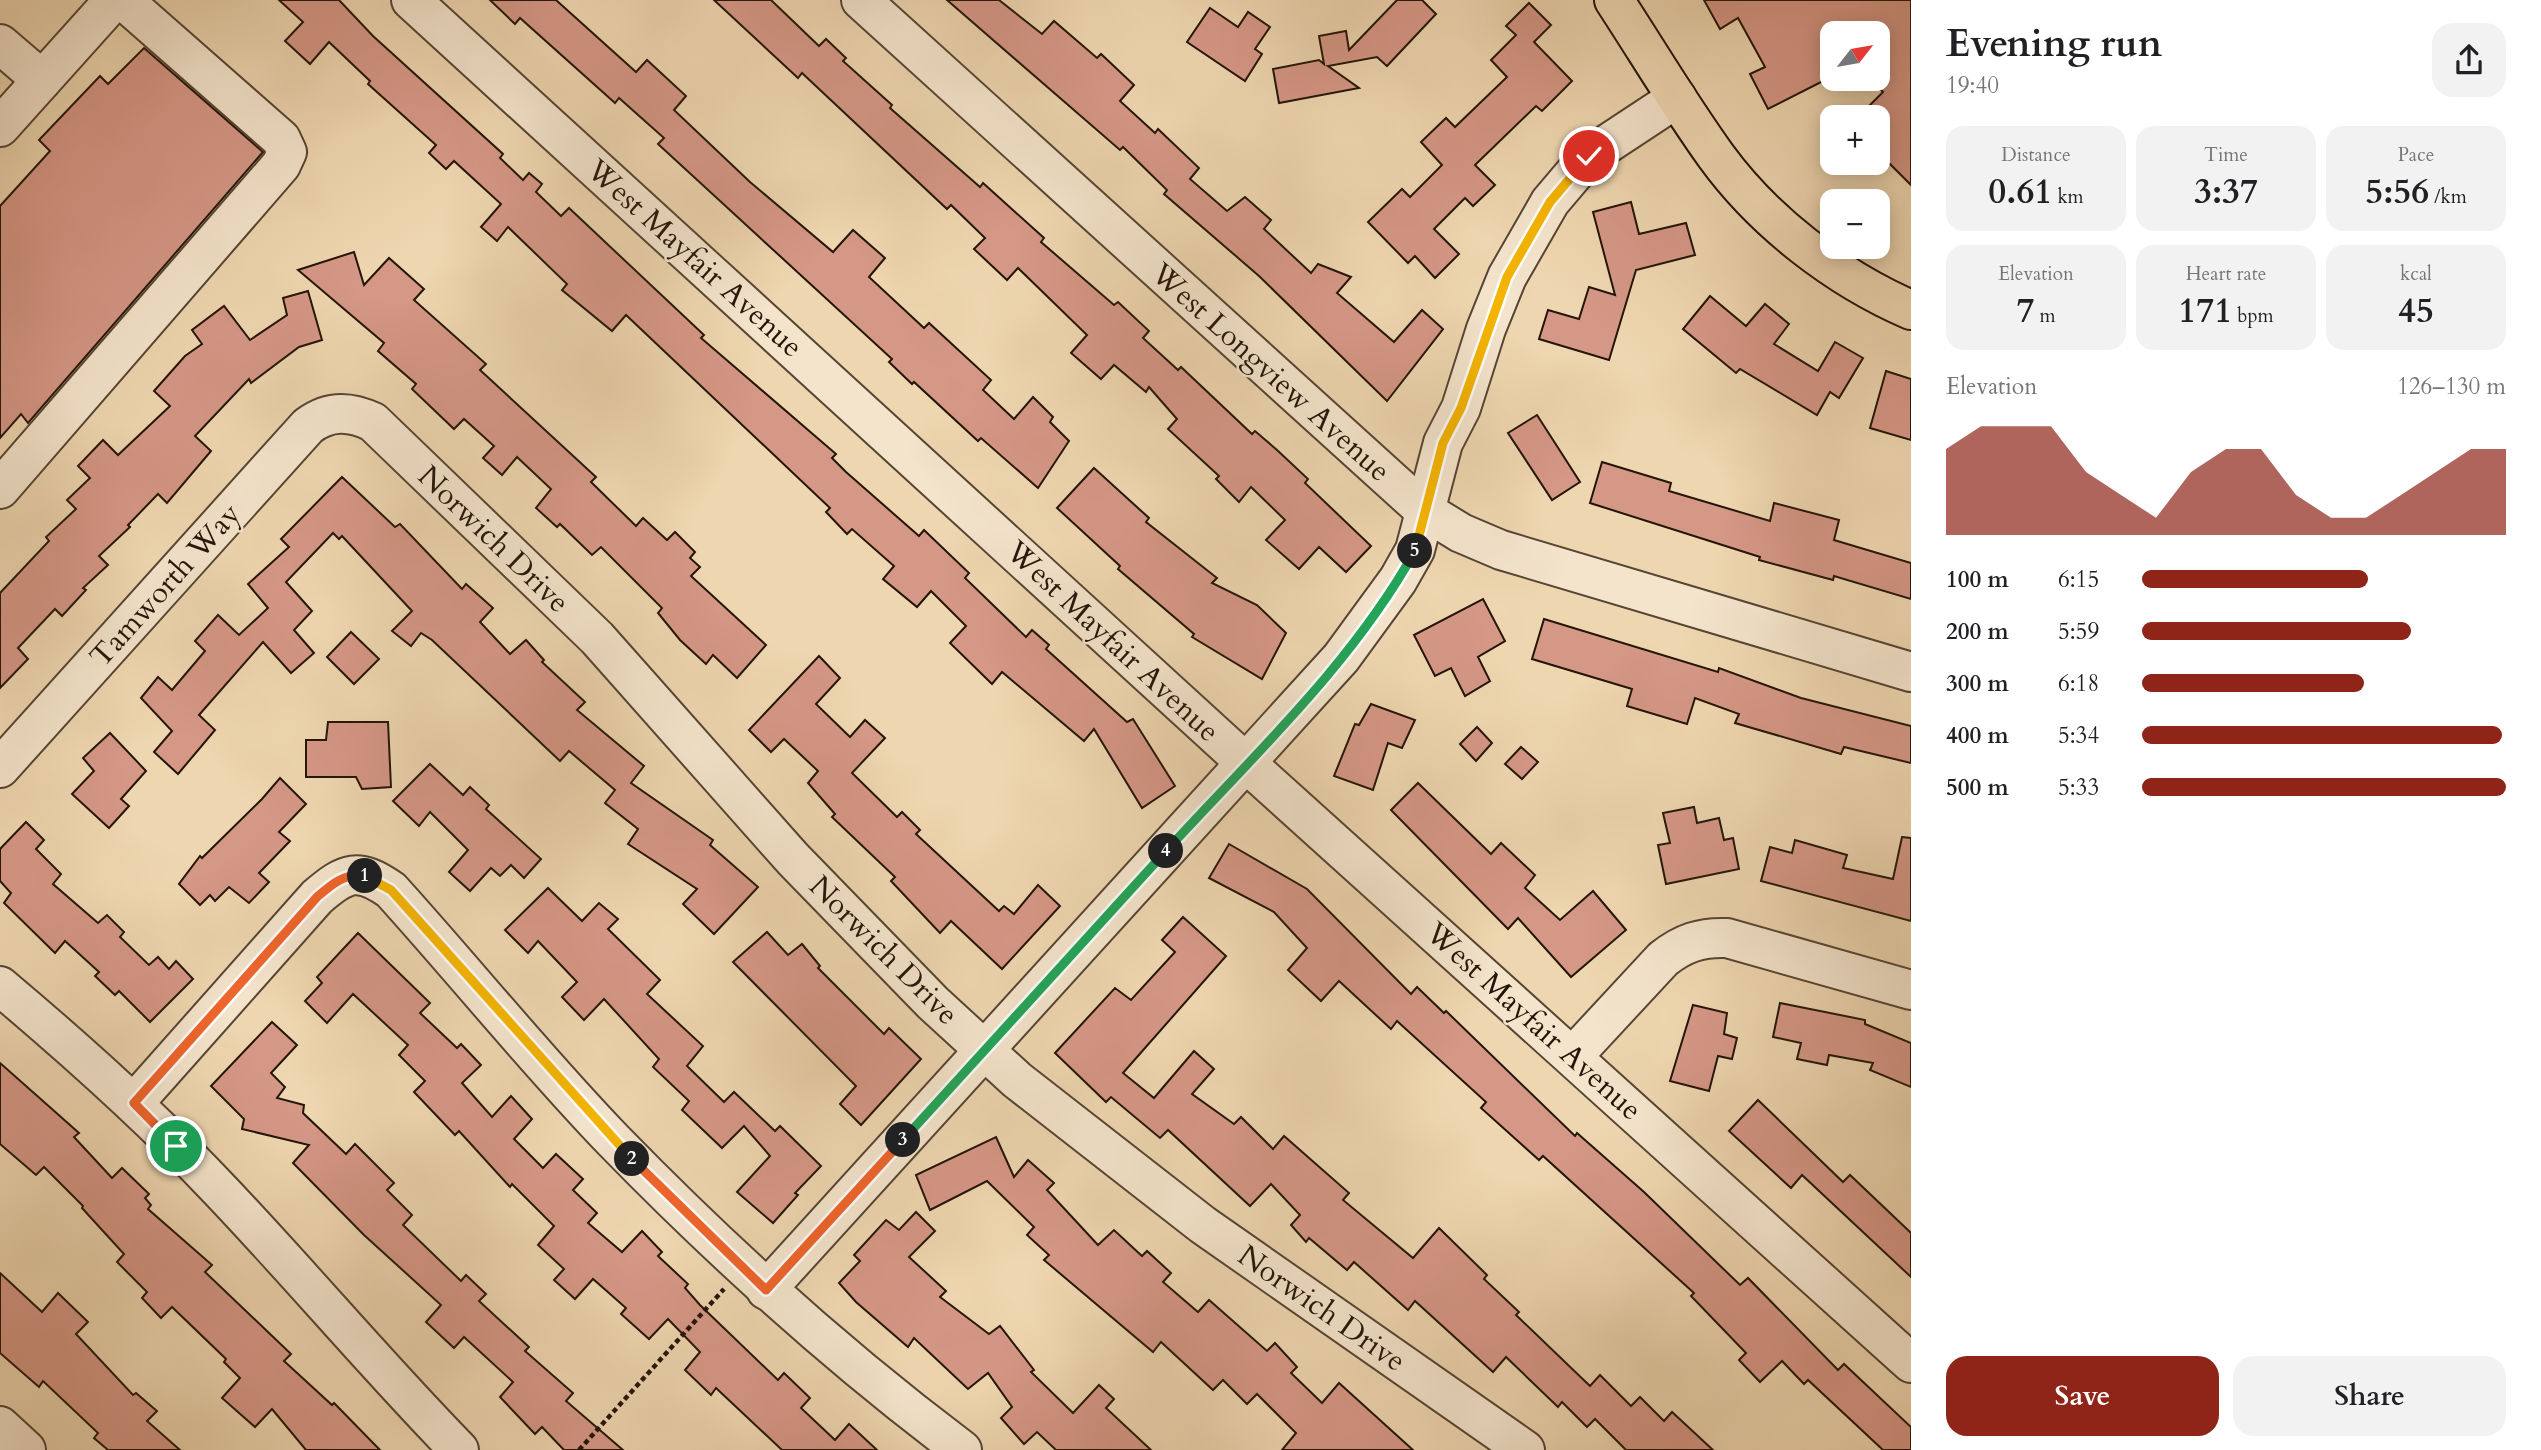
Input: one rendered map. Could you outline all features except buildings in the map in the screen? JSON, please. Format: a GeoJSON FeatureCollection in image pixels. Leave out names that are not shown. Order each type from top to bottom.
{"type":"FeatureCollection","features":[{"type":"Feature","properties":{"kind":"main road"},"geometry":{"type":"LineString","coordinates":[[1615,0],[1717,158],[1766,211],[1827,263],[1911,310]]}},
{"type":"Feature","properties":{"kind":"street"},"geometry":{"type":"LineString","coordinates":[[0,127],[114,0]]}},
{"type":"Feature","properties":{"kind":"street"},"geometry":{"type":"LineString","coordinates":[[0,489],[281,165],[286,152],[281,139],[123,0]]}},
{"type":"Feature","properties":{"kind":"street","name":"West Mayfair Avenue"},"geometry":{"type":"LineString","coordinates":[[411,0],[1246,763],[1911,1363]]}},
{"type":"Feature","properties":{"kind":"street","name":"West Longview Avenue"},"geometry":{"type":"LineString","coordinates":[[861,0],[1425,511],[1461,533],[1501,550],[1911,672]]}},
{"type":"Feature","properties":{"kind":"street"},"geometry":{"type":"LineString","coordinates":[[0,44],[42,80]]}},
{"type":"Feature","properties":{"kind":"street"},"geometry":{"type":"LineString","coordinates":[[754,1279],[984,1049],[1342,657],[1398,580],[1415,550],[1443,443],[1461,408],[1507,277],[1550,202],[1589,156],[1677,98]]}},
{"type":"Feature","properties":{"kind":"street","name":"Tamworth Way"},"geometry":{"type":"LineString","coordinates":[[0,768],[308,426],[319,418],[338,413]]}},
{"type":"Feature","properties":{"kind":"street","name":"Norwich Drive"},"geometry":{"type":"LineString","coordinates":[[338,413],[354,413],[373,422],[597,638],[793,859],[933,1003],[1017,1080],[1203,1225],[1525,1450]]}},
{"type":"Feature","properties":{"kind":"street"},"geometry":{"type":"LineString","coordinates":[[134,1103],[317,897],[334,882],[353,874],[371,876],[391,890],[611,1138],[754,1279],[889,1395],[962,1450]]}},
{"type":"Feature","properties":{"kind":"street"},"geometry":{"type":"LineString","coordinates":[[1573,1056],[1663,959],[1676,948],[1708,937],[1727,938],[1911,990]]}},
{"type":"Feature","properties":{"kind":"street"},"geometry":{"type":"LineString","coordinates":[[0,986],[134,1103],[218,1188],[407,1397],[459,1450]]}},
{"type":"Feature","properties":{"kind":"street"},"geometry":{"type":"LineString","coordinates":[[0,1426],[26,1450]]}},
{"type":"Feature","properties":{"kind":"path"},"geometry":{"type":"LineString","coordinates":[[579,1450],[754,1279]]}},
{"type":"Feature","properties":{"kind":"route"},"geometry":{"type":"LineString","coordinates":[[176,1146],[134,1103],[317,897],[334,882],[353,874],[371,876],[391,890],[611,1138],[766,1290],[1342,657],[1398,580],[1415,550],[1443,443],[1461,408],[1486,329],[1507,277],[1550,202],[1589,156]]}}]}
